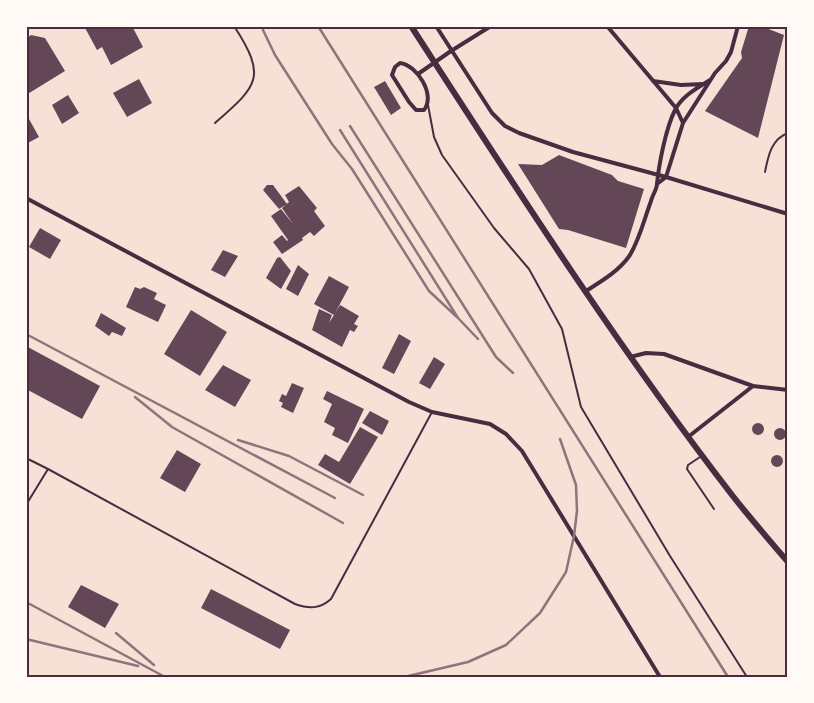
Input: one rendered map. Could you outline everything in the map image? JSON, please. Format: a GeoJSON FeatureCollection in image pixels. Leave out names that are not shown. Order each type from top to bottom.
{"type":"FeatureCollection","features":[{"type":"Feature","properties":{"kind":"highway"},"geometry":{"type":"LineString","coordinates":[[412,26],[522,198],[630,357],[702,456],[788,562]]}},
{"type":"Feature","properties":{"kind":"street"},"geometry":{"type":"LineString","coordinates":[[436,26],[492,113],[505,126],[519,133],[573,152],[657,174],[788,214]]}},
{"type":"Feature","properties":{"kind":"street"},"geometry":{"type":"LineString","coordinates":[[418,74],[491,26]]}},
{"type":"Feature","properties":{"kind":"street"},"geometry":{"type":"LineString","coordinates":[[607,26],[676,108],[683,123]]}},
{"type":"Feature","properties":{"kind":"street"},"geometry":{"type":"LineString","coordinates":[[657,184],[666,177],[683,123],[710,80],[731,52],[738,26]]}},
{"type":"Feature","properties":{"kind":"street"},"geometry":{"type":"LineString","coordinates":[[400,63],[407,64],[418,74],[429,97],[428,105],[424,110],[416,110],[392,75],[400,63]]}},
{"type":"Feature","properties":{"kind":"street"},"geometry":{"type":"LineString","coordinates":[[586,291],[610,276],[622,265],[629,255],[640,236],[657,184],[657,174],[669,126],[676,108],[693,90],[710,80]]}},
{"type":"Feature","properties":{"kind":"street"},"geometry":{"type":"LineString","coordinates":[[653,81],[681,85],[704,84]]}},
{"type":"Feature","properties":{"kind":"street"},"geometry":{"type":"LineString","coordinates":[[26,198],[409,402],[432,412],[490,424],[506,434],[518,447],[660,677]]}},
{"type":"Feature","properties":{"kind":"street"},"geometry":{"type":"LineString","coordinates":[[630,357],[646,353],[664,354],[754,386],[788,390]]}},
{"type":"Feature","properties":{"kind":"street"},"geometry":{"type":"LineString","coordinates":[[688,437],[754,386]]}},
{"type":"Feature","properties":{"kind":"lane"},"geometry":{"type":"LineString","coordinates":[[215,123],[242,99],[250,89],[254,77],[251,56],[234,26]]}},
{"type":"Feature","properties":{"kind":"lane"},"geometry":{"type":"LineString","coordinates":[[428,105],[434,137],[442,155],[494,228],[529,269],[562,329],[580,407],[670,556],[747,677]]}},
{"type":"Feature","properties":{"kind":"lane"},"geometry":{"type":"LineString","coordinates":[[765,172],[768,156],[774,145],[788,133]]}},
{"type":"Feature","properties":{"kind":"lane"},"geometry":{"type":"LineString","coordinates":[[26,458],[295,604],[306,608],[316,607],[324,605],[331,599],[432,412]]}},
{"type":"Feature","properties":{"kind":"lane"},"geometry":{"type":"LineString","coordinates":[[702,456],[688,465],[687,469],[714,509]]}},
{"type":"Feature","properties":{"kind":"lane"},"geometry":{"type":"LineString","coordinates":[[26,505],[48,469]]}},
{"type":"Feature","properties":{"kind":"building"},"geometry":{"type":"Polygon","coordinates":[[[84,26],[132,26],[143,47],[111,65],[102,47],[97,50],[84,26]]]}},
{"type":"Feature","properties":{"kind":"building"},"geometry":{"type":"Polygon","coordinates":[[[749,26],[761,26],[784,35],[758,138],[705,111],[742,58],[741,52],[749,26]]]}},
{"type":"Feature","properties":{"kind":"building"},"geometry":{"type":"Polygon","coordinates":[[[31,35],[45,38],[65,71],[26,95],[26,39],[31,35]]]}},
{"type":"Feature","properties":{"kind":"building"},"geometry":{"type":"Polygon","coordinates":[[[139,79],[152,103],[127,117],[113,93],[139,79]]]}},
{"type":"Feature","properties":{"kind":"building"},"geometry":{"type":"Polygon","coordinates":[[[385,81],[401,108],[391,115],[374,87],[385,81]]]}},
{"type":"Feature","properties":{"kind":"building"},"geometry":{"type":"Polygon","coordinates":[[[68,95],[79,113],[62,124],[52,105],[68,95]]]}},
{"type":"Feature","properties":{"kind":"building"},"geometry":{"type":"Polygon","coordinates":[[[29,119],[39,137],[26,144],[26,121],[29,119]]]}},
{"type":"Feature","properties":{"kind":"building"},"geometry":{"type":"Polygon","coordinates":[[[559,155],[612,175],[618,181],[644,189],[626,248],[559,229],[518,164],[542,165],[559,155]]]}},
{"type":"Feature","properties":{"kind":"building"},"geometry":{"type":"Polygon","coordinates":[[[267,185],[273,185],[287,204],[279,209],[263,190],[267,185]]]}},
{"type":"Feature","properties":{"kind":"building"},"geometry":{"type":"Polygon","coordinates":[[[299,186],[317,208],[314,211],[325,226],[314,236],[310,232],[302,238],[303,240],[282,254],[273,242],[282,235],[288,240],[271,216],[281,209],[293,224],[282,208],[289,202],[285,195],[299,186]]]}},
{"type":"Feature","properties":{"kind":"building"},"geometry":{"type":"Polygon","coordinates":[[[40,228],[61,240],[50,259],[29,247],[40,228]]]}},
{"type":"Feature","properties":{"kind":"building"},"geometry":{"type":"Polygon","coordinates":[[[223,250],[238,256],[225,277],[211,270],[223,250]]]}},
{"type":"Feature","properties":{"kind":"building"},"geometry":{"type":"Polygon","coordinates":[[[280,257],[291,271],[281,289],[266,278],[277,258],[280,257]]]}},
{"type":"Feature","properties":{"kind":"building"},"geometry":{"type":"Polygon","coordinates":[[[298,265],[309,274],[298,296],[286,289],[298,265]]]}},
{"type":"Feature","properties":{"kind":"building"},"geometry":{"type":"Polygon","coordinates":[[[329,276],[349,287],[334,315],[314,304],[329,276]]]}},
{"type":"Feature","properties":{"kind":"building"},"geometry":{"type":"Polygon","coordinates":[[[135,287],[140,289],[144,287],[157,293],[154,299],[166,305],[158,322],[126,307],[135,287]]]}},
{"type":"Feature","properties":{"kind":"building"},"geometry":{"type":"Polygon","coordinates":[[[340,305],[359,316],[354,324],[358,326],[354,332],[350,330],[342,347],[312,330],[319,309],[332,315],[329,323],[340,305]]]}},
{"type":"Feature","properties":{"kind":"building"},"geometry":{"type":"Polygon","coordinates":[[[191,310],[227,332],[200,376],[164,354],[191,310]]]}},
{"type":"Feature","properties":{"kind":"building"},"geometry":{"type":"Polygon","coordinates":[[[101,313],[126,328],[122,336],[112,332],[109,336],[95,326],[101,313]]]}},
{"type":"Feature","properties":{"kind":"building"},"geometry":{"type":"Polygon","coordinates":[[[399,334],[411,341],[394,374],[382,368],[399,334]]]}},
{"type":"Feature","properties":{"kind":"building"},"geometry":{"type":"Polygon","coordinates":[[[26,346],[100,386],[82,419],[26,389],[26,346]]]}},
{"type":"Feature","properties":{"kind":"building"},"geometry":{"type":"Polygon","coordinates":[[[434,357],[445,364],[430,389],[419,383],[434,357]]]}},
{"type":"Feature","properties":{"kind":"building"},"geometry":{"type":"Polygon","coordinates":[[[223,365],[251,380],[235,407],[205,390],[223,365]]]}},
{"type":"Feature","properties":{"kind":"building"},"geometry":{"type":"Polygon","coordinates":[[[292,383],[304,388],[293,413],[281,407],[283,403],[279,401],[282,394],[286,396],[292,383]]]}},
{"type":"Feature","properties":{"kind":"building"},"geometry":{"type":"Polygon","coordinates":[[[327,391],[364,409],[348,443],[332,435],[335,428],[324,422],[332,404],[323,399],[327,391]]]}},
{"type":"Feature","properties":{"kind":"building"},"geometry":{"type":"Polygon","coordinates":[[[370,411],[389,421],[382,435],[362,423],[370,411]]]}},
{"type":"Feature","properties":{"kind":"building"},"geometry":{"type":"Polygon","coordinates":[[[756,423],[760,423],[764,429],[760,435],[756,435],[752,431],[752,427],[756,423]]]}},
{"type":"Feature","properties":{"kind":"building"},"geometry":{"type":"Polygon","coordinates":[[[360,427],[378,437],[350,484],[318,465],[325,454],[339,462],[360,427]]]}},
{"type":"Feature","properties":{"kind":"building"},"geometry":{"type":"Polygon","coordinates":[[[778,428],[782,428],[786,434],[782,440],[778,440],[774,436],[774,432],[778,428]]]}},
{"type":"Feature","properties":{"kind":"building"},"geometry":{"type":"Polygon","coordinates":[[[177,450],[201,464],[185,492],[160,478],[177,450]]]}},
{"type":"Feature","properties":{"kind":"building"},"geometry":{"type":"Polygon","coordinates":[[[775,455],[779,455],[783,461],[779,467],[775,467],[771,463],[771,459],[775,455]]]}},
{"type":"Feature","properties":{"kind":"building"},"geometry":{"type":"Polygon","coordinates":[[[81,585],[119,604],[105,628],[68,607],[81,585]]]}},
{"type":"Feature","properties":{"kind":"building"},"geometry":{"type":"Polygon","coordinates":[[[211,589],[290,630],[280,649],[201,608],[211,589]]]}},
{"type":"Feature","properties":{"kind":"railway"},"geometry":{"type":"LineString","coordinates":[[318,26],[728,677]]}},
{"type":"Feature","properties":{"kind":"railway"},"geometry":{"type":"LineString","coordinates":[[263,30],[275,55],[332,144],[352,169],[429,291],[458,318]]}},
{"type":"Feature","properties":{"kind":"railway"},"geometry":{"type":"LineString","coordinates":[[350,126],[496,357],[513,373]]}},
{"type":"Feature","properties":{"kind":"railway"},"geometry":{"type":"LineString","coordinates":[[340,130],[458,318],[478,339]]}},
{"type":"Feature","properties":{"kind":"railway"},"geometry":{"type":"LineString","coordinates":[[26,334],[335,498]]}},
{"type":"Feature","properties":{"kind":"railway"},"geometry":{"type":"LineString","coordinates":[[135,397],[172,427],[343,523]]}},
{"type":"Feature","properties":{"kind":"railway"},"geometry":{"type":"LineString","coordinates":[[404,677],[468,662],[506,645],[540,613],[566,572],[577,511],[576,485],[560,439]]}},
{"type":"Feature","properties":{"kind":"railway"},"geometry":{"type":"LineString","coordinates":[[238,440],[289,456],[363,495]]}},
{"type":"Feature","properties":{"kind":"railway"},"geometry":{"type":"LineString","coordinates":[[26,602],[165,677]]}},
{"type":"Feature","properties":{"kind":"railway"},"geometry":{"type":"LineString","coordinates":[[116,633],[154,665]]}},
{"type":"Feature","properties":{"kind":"railway"},"geometry":{"type":"LineString","coordinates":[[26,639],[138,666]]}}]}
